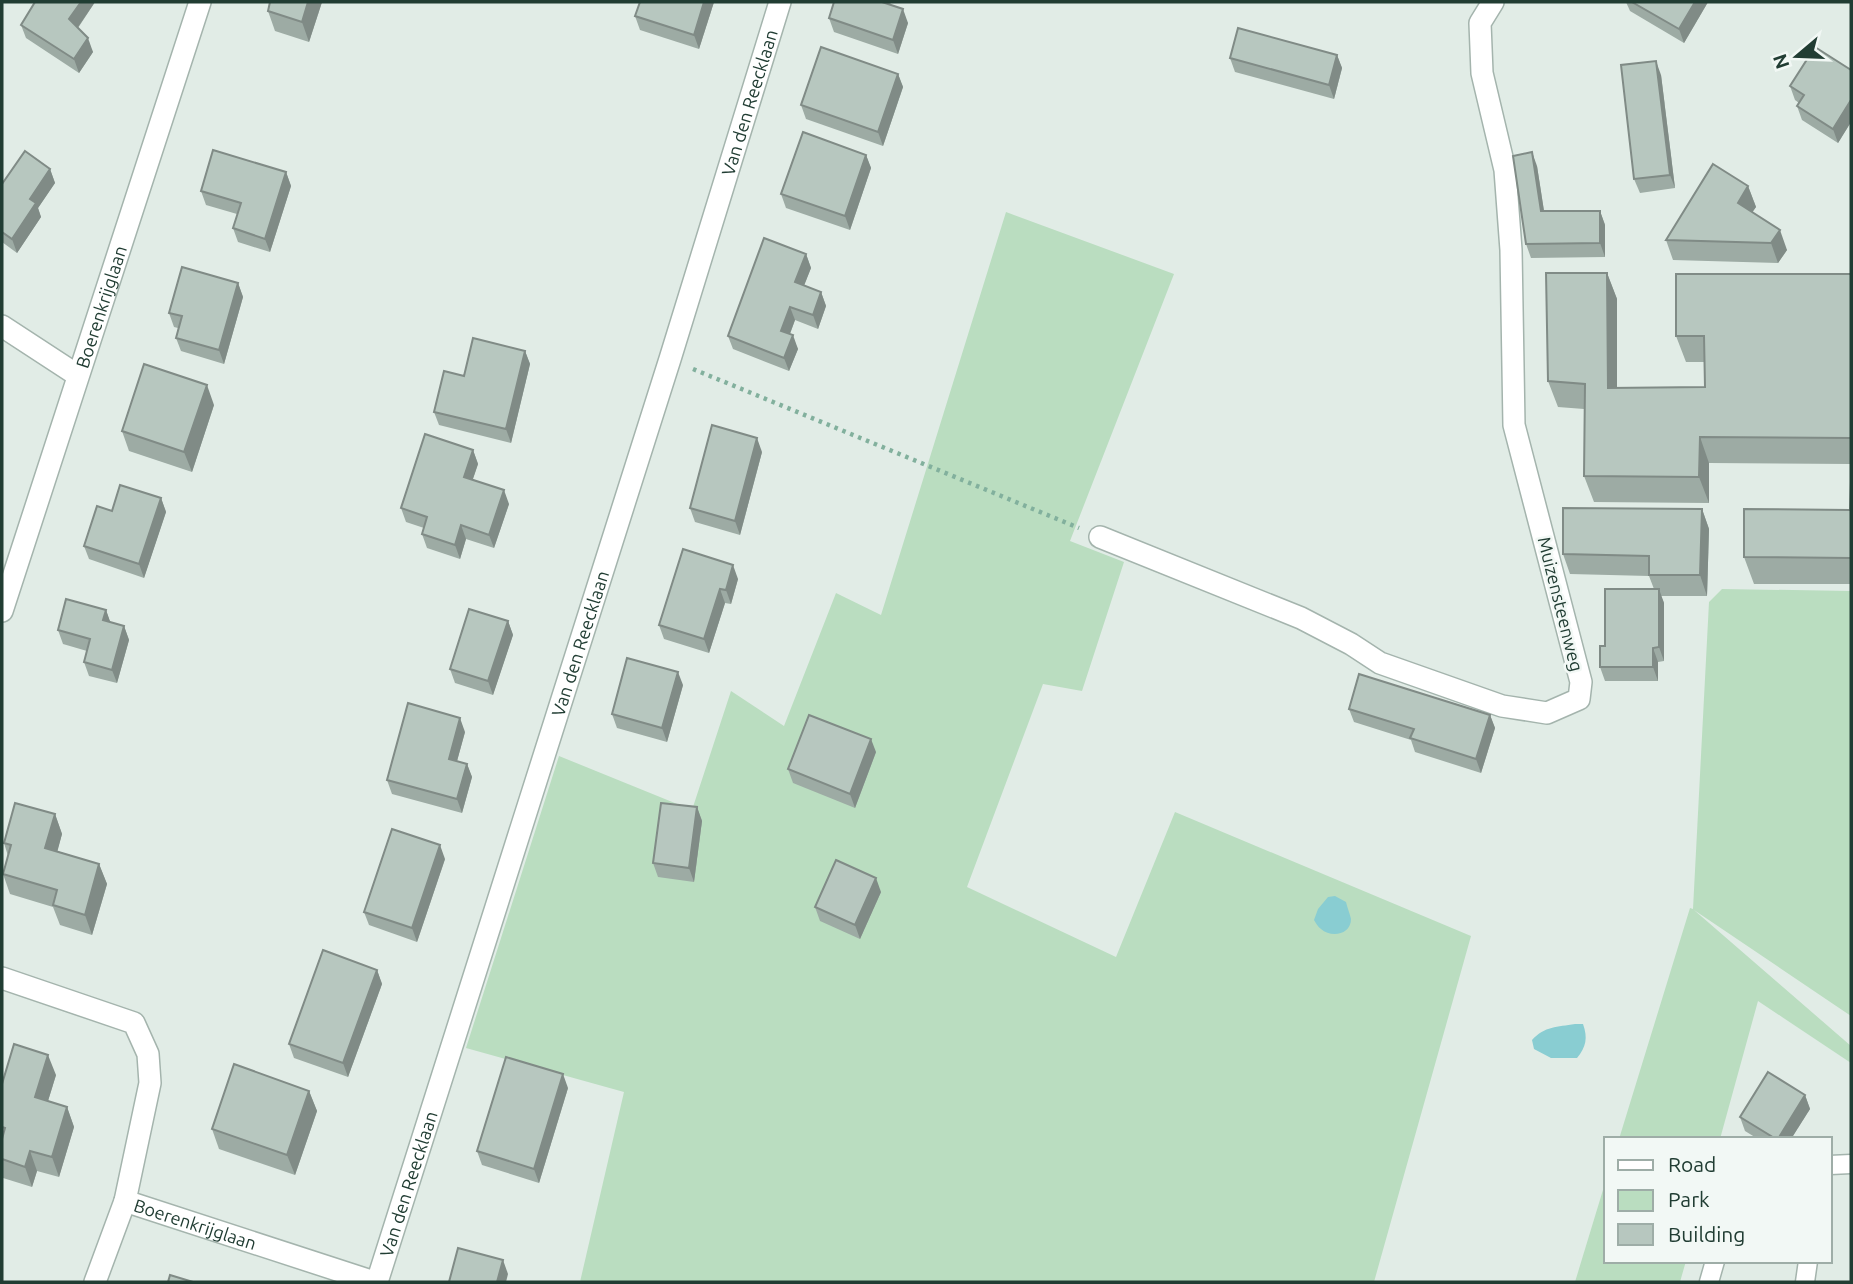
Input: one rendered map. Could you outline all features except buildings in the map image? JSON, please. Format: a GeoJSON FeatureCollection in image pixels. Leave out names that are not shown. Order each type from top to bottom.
{"type":"FeatureCollection","features":[{"type":"Feature","properties":{"kind":"street","name":"Boerenkrijglaan"},"geometry":{"type":"LineString","coordinates":[[2,611],[200,2]]}},
{"type":"Feature","properties":{"kind":"street","name":"Van den Reecklaan"},"geometry":{"type":"LineString","coordinates":[[375,1282],[670,359],[780,2]]}},
{"type":"Feature","properties":{"kind":"street","name":"Muizensteenweg"},"geometry":{"type":"LineString","coordinates":[[1100,537],[1300,618],[1380,663],[1502,706],[1547,713],[1578,699],[1581,682],[1514,425],[1512,263],[1505,170],[1482,73],[1480,23],[1493,2]]}},
{"type":"Feature","properties":{"kind":"street"},"geometry":{"type":"LineString","coordinates":[[2,326],[77,375]]}},
{"type":"Feature","properties":{"kind":"street","name":"Boerenkrijglaan"},"geometry":{"type":"LineString","coordinates":[[2,978],[134,1024],[149,1054],[150,1083],[125,1201],[375,1282]]}},
{"type":"Feature","properties":{"kind":"street"},"geometry":{"type":"LineString","coordinates":[[95,1282],[125,1201]]}},
{"type":"Feature","properties":{"kind":"lane"},"geometry":{"type":"LineString","coordinates":[[1832,1165],[1851,1164]]}},
{"type":"Feature","properties":{"kind":"lane"},"geometry":{"type":"LineString","coordinates":[[1709,1282],[1714,1263]]}},
{"type":"Feature","properties":{"kind":"lane"},"geometry":{"type":"LineString","coordinates":[[1805,1282],[1808,1263]]}},
{"type":"Feature","properties":{"kind":"path"},"geometry":{"type":"LineString","coordinates":[[670,359],[1100,537]]}},
{"type":"Feature","properties":{"kind":"green space"},"geometry":{"type":"Polygon","coordinates":[[[1006,212],[1174,274],[1070,541],[1124,562],[1082,691],[1043,684],[967,887],[1116,957],[1175,812],[1471,936],[1374,1282],[580,1282],[624,1092],[466,1048],[559,756],[692,810],[731,691],[784,726],[836,593],[881,615],[1006,212]]]}},
{"type":"Feature","properties":{"kind":"green space"},"geometry":{"type":"Polygon","coordinates":[[[1722,589],[1851,591],[1851,1016],[1694,910],[1851,1046],[1851,1063],[1758,1001],[1721,1137],[1620,1137],[1690,908],[1693,909],[1709,602],[1722,589]]]}},
{"type":"Feature","properties":{"kind":"green space"},"geometry":{"type":"Polygon","coordinates":[[[1604,1187],[1604,1263],[1685,1263],[1680,1282],[1575,1282],[1604,1187]]]}},
{"type":"Feature","properties":{"kind":"water"},"geometry":{"type":"Polygon","coordinates":[[[1335,896],[1346,902],[1351,919],[1348,929],[1335,934],[1325,932],[1314,920],[1318,909],[1328,897],[1335,896]]]}},
{"type":"Feature","properties":{"kind":"water"},"geometry":{"type":"Polygon","coordinates":[[[1583,1024],[1586,1038],[1577,1058],[1551,1058],[1534,1049],[1532,1040],[1542,1032],[1583,1024]]]}}]}
